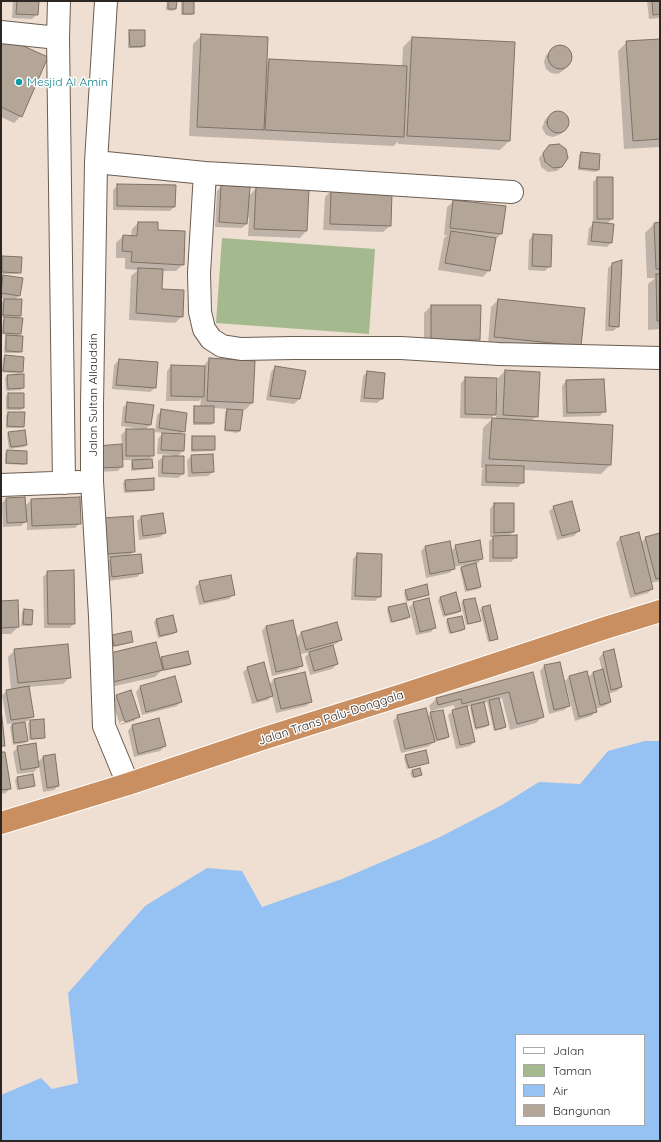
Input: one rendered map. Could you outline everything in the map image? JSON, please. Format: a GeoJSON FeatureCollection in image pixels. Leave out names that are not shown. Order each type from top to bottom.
{"type":"FeatureCollection","features":[{"type":"Feature","properties":{"kind":"highway","name":"Jalan Trans Palu-Donggala"},"geometry":{"type":"LineString","coordinates":[[1,824],[660,611]]}},
{"type":"Feature","properties":{"kind":"street"},"geometry":{"type":"LineString","coordinates":[[59,1],[58,38],[64,483]]}},
{"type":"Feature","properties":{"kind":"street","name":"Jalan Sultan Allauddin"},"geometry":{"type":"LineString","coordinates":[[106,1],[96,162],[92,481],[100,616],[104,726],[128,784]]}},
{"type":"Feature","properties":{"kind":"street"},"geometry":{"type":"LineString","coordinates":[[1,32],[58,38]]}},
{"type":"Feature","properties":{"kind":"street"},"geometry":{"type":"LineString","coordinates":[[96,162],[205,173],[512,192]]}},
{"type":"Feature","properties":{"kind":"street"},"geometry":{"type":"LineString","coordinates":[[205,173],[199,273],[200,312],[204,329],[211,339],[222,346],[241,349],[401,348],[507,355],[660,358]]}},
{"type":"Feature","properties":{"kind":"street"},"geometry":{"type":"LineString","coordinates":[[1,485],[92,481]]}},
{"type":"Feature","properties":{"kind":"green space"},"geometry":{"type":"Polygon","coordinates":[[[222,238],[375,249],[369,334],[216,323],[222,238]]]}},
{"type":"Feature","properties":{"kind":"water"},"geometry":{"type":"Polygon","coordinates":[[[645,741],[660,741],[660,1141],[1,1141],[1,1095],[41,1078],[52,1089],[78,1083],[68,993],[145,906],[207,868],[242,871],[262,907],[342,879],[438,838],[502,805],[539,782],[580,784],[608,751],[645,741]]]}},
{"type":"Feature","properties":{"kind":"building"},"geometry":{"type":"Polygon","coordinates":[[[17,1],[39,1],[38,15],[16,14],[17,1]]]}},
{"type":"Feature","properties":{"kind":"building"},"geometry":{"type":"Polygon","coordinates":[[[168,1],[177,1],[176,9],[168,9],[168,1]]]}},
{"type":"Feature","properties":{"kind":"building"},"geometry":{"type":"Polygon","coordinates":[[[183,1],[194,1],[194,14],[183,14],[183,1]]]}},
{"type":"Feature","properties":{"kind":"building"},"geometry":{"type":"Polygon","coordinates":[[[652,1],[660,1],[660,14],[653,15],[652,1]]]}},
{"type":"Feature","properties":{"kind":"building"},"geometry":{"type":"Polygon","coordinates":[[[129,30],[145,30],[145,46],[130,47],[129,30]]]}},
{"type":"Feature","properties":{"kind":"building"},"geometry":{"type":"Polygon","coordinates":[[[201,34],[268,37],[264,130],[197,127],[201,34]]]}},
{"type":"Feature","properties":{"kind":"building","name":"Mesjid Al Amin"},"geometry":{"type":"Polygon","coordinates":[[[1,36],[48,57],[22,117],[1,107],[1,36]]]}},
{"type":"Feature","properties":{"kind":"building"},"geometry":{"type":"Polygon","coordinates":[[[412,37],[515,42],[510,141],[407,136],[412,37]]]}},
{"type":"Feature","properties":{"kind":"building"},"geometry":{"type":"Polygon","coordinates":[[[660,39],[660,139],[633,141],[626,41],[660,39]]]}},
{"type":"Feature","properties":{"kind":"building"},"geometry":{"type":"Polygon","coordinates":[[[560,45],[569,48],[572,57],[569,66],[560,69],[551,66],[548,57],[551,48],[560,45]]]}},
{"type":"Feature","properties":{"kind":"building"},"geometry":{"type":"Polygon","coordinates":[[[269,59],[407,66],[404,137],[265,130],[269,59]]]}},
{"type":"Feature","properties":{"kind":"building"},"geometry":{"type":"Polygon","coordinates":[[[558,111],[566,114],[569,122],[566,130],[558,133],[550,130],[547,122],[550,114],[558,111]]]}},
{"type":"Feature","properties":{"kind":"building"},"geometry":{"type":"Polygon","coordinates":[[[559,144],[566,149],[568,158],[562,167],[553,168],[545,162],[543,153],[549,145],[559,144]]]}},
{"type":"Feature","properties":{"kind":"building"},"geometry":{"type":"Polygon","coordinates":[[[581,152],[600,154],[599,170],[579,168],[581,152]]]}},
{"type":"Feature","properties":{"kind":"building"},"geometry":{"type":"Polygon","coordinates":[[[597,177],[613,177],[613,219],[597,219],[597,177]]]}},
{"type":"Feature","properties":{"kind":"building"},"geometry":{"type":"Polygon","coordinates":[[[117,184],[176,185],[175,207],[117,206],[117,184]]]}},
{"type":"Feature","properties":{"kind":"building"},"geometry":{"type":"Polygon","coordinates":[[[221,185],[250,187],[247,224],[219,222],[221,185]]]}},
{"type":"Feature","properties":{"kind":"building"},"geometry":{"type":"Polygon","coordinates":[[[256,187],[309,189],[307,231],[254,229],[256,187]]]}},
{"type":"Feature","properties":{"kind":"building"},"geometry":{"type":"Polygon","coordinates":[[[331,189],[392,192],[391,226],[330,224],[331,189]]]}},
{"type":"Feature","properties":{"kind":"building"},"geometry":{"type":"Polygon","coordinates":[[[453,200],[506,206],[502,234],[450,228],[453,200]]]}},
{"type":"Feature","properties":{"kind":"building"},"geometry":{"type":"Polygon","coordinates":[[[138,222],[158,222],[158,230],[185,231],[184,265],[131,262],[132,252],[122,251],[123,235],[137,236],[138,222]]]}},
{"type":"Feature","properties":{"kind":"building"},"geometry":{"type":"Polygon","coordinates":[[[593,222],[614,224],[612,243],[591,241],[593,222]]]}},
{"type":"Feature","properties":{"kind":"building"},"geometry":{"type":"Polygon","coordinates":[[[660,222],[660,269],[656,269],[654,223],[660,222]]]}},
{"type":"Feature","properties":{"kind":"building"},"geometry":{"type":"Polygon","coordinates":[[[451,231],[496,238],[490,271],[445,263],[451,231]]]}},
{"type":"Feature","properties":{"kind":"building"},"geometry":{"type":"Polygon","coordinates":[[[533,234],[552,235],[551,267],[532,266],[533,234]]]}},
{"type":"Feature","properties":{"kind":"building"},"geometry":{"type":"Polygon","coordinates":[[[2,256],[22,257],[21,273],[2,272],[2,256]]]}},
{"type":"Feature","properties":{"kind":"building"},"geometry":{"type":"Polygon","coordinates":[[[622,260],[619,327],[609,326],[612,263],[622,260]]]}},
{"type":"Feature","properties":{"kind":"building"},"geometry":{"type":"Polygon","coordinates":[[[138,268],[163,269],[162,289],[184,290],[183,317],[136,313],[138,268]]]}},
{"type":"Feature","properties":{"kind":"building"},"geometry":{"type":"Polygon","coordinates":[[[656,274],[660,274],[660,321],[657,321],[656,274]]]}},
{"type":"Feature","properties":{"kind":"building"},"geometry":{"type":"Polygon","coordinates":[[[3,275],[23,278],[20,296],[1,293],[3,275]]]}},
{"type":"Feature","properties":{"kind":"building"},"geometry":{"type":"Polygon","coordinates":[[[4,299],[22,299],[21,316],[3,315],[4,299]]]}},
{"type":"Feature","properties":{"kind":"building"},"geometry":{"type":"Polygon","coordinates":[[[498,299],[585,308],[581,346],[494,337],[498,299]]]}},
{"type":"Feature","properties":{"kind":"building"},"geometry":{"type":"Polygon","coordinates":[[[431,305],[481,305],[480,340],[431,340],[431,305]]]}},
{"type":"Feature","properties":{"kind":"building"},"geometry":{"type":"Polygon","coordinates":[[[4,317],[23,318],[21,334],[3,333],[4,317]]]}},
{"type":"Feature","properties":{"kind":"building"},"geometry":{"type":"Polygon","coordinates":[[[6,335],[23,336],[22,352],[6,351],[6,335]]]}},
{"type":"Feature","properties":{"kind":"building"},"geometry":{"type":"Polygon","coordinates":[[[5,355],[24,357],[23,372],[3,371],[5,355]]]}},
{"type":"Feature","properties":{"kind":"building"},"geometry":{"type":"Polygon","coordinates":[[[209,358],[255,361],[253,403],[207,401],[209,358]]]}},
{"type":"Feature","properties":{"kind":"building"},"geometry":{"type":"Polygon","coordinates":[[[119,359],[158,362],[156,388],[116,385],[119,359]]]}},
{"type":"Feature","properties":{"kind":"building"},"geometry":{"type":"Polygon","coordinates":[[[171,365],[205,366],[204,397],[171,396],[171,365]]]}},
{"type":"Feature","properties":{"kind":"building"},"geometry":{"type":"Polygon","coordinates":[[[275,366],[306,371],[300,399],[270,396],[275,366]]]}},
{"type":"Feature","properties":{"kind":"building"},"geometry":{"type":"Polygon","coordinates":[[[505,370],[540,372],[538,417],[503,415],[505,370]]]}},
{"type":"Feature","properties":{"kind":"building"},"geometry":{"type":"Polygon","coordinates":[[[367,371],[385,373],[383,399],[364,398],[367,371]]]}},
{"type":"Feature","properties":{"kind":"building"},"geometry":{"type":"Polygon","coordinates":[[[24,374],[24,388],[8,389],[7,375],[24,374]]]}},
{"type":"Feature","properties":{"kind":"building"},"geometry":{"type":"Polygon","coordinates":[[[465,377],[497,378],[496,415],[465,414],[465,377]]]}},
{"type":"Feature","properties":{"kind":"building"},"geometry":{"type":"Polygon","coordinates":[[[604,379],[606,412],[567,413],[566,380],[604,379]]]}},
{"type":"Feature","properties":{"kind":"building"},"geometry":{"type":"Polygon","coordinates":[[[8,393],[24,393],[24,408],[8,408],[8,393]]]}},
{"type":"Feature","properties":{"kind":"building"},"geometry":{"type":"Polygon","coordinates":[[[127,402],[154,405],[151,425],[125,422],[127,402]]]}},
{"type":"Feature","properties":{"kind":"building"},"geometry":{"type":"Polygon","coordinates":[[[194,406],[214,406],[214,423],[194,423],[194,406]]]}},
{"type":"Feature","properties":{"kind":"building"},"geometry":{"type":"Polygon","coordinates":[[[161,409],[187,413],[185,432],[159,428],[161,409]]]}},
{"type":"Feature","properties":{"kind":"building"},"geometry":{"type":"Polygon","coordinates":[[[227,409],[243,410],[240,431],[225,430],[227,409]]]}},
{"type":"Feature","properties":{"kind":"building"},"geometry":{"type":"Polygon","coordinates":[[[8,412],[25,412],[24,427],[7,426],[8,412]]]}},
{"type":"Feature","properties":{"kind":"building"},"geometry":{"type":"Polygon","coordinates":[[[492,418],[613,425],[611,465],[489,459],[492,418]]]}},
{"type":"Feature","properties":{"kind":"building"},"geometry":{"type":"Polygon","coordinates":[[[126,429],[154,429],[154,456],[126,456],[126,429]]]}},
{"type":"Feature","properties":{"kind":"building"},"geometry":{"type":"Polygon","coordinates":[[[25,430],[27,445],[11,447],[8,432],[25,430]]]}},
{"type":"Feature","properties":{"kind":"building"},"geometry":{"type":"Polygon","coordinates":[[[162,433],[185,434],[184,451],[161,450],[162,433]]]}},
{"type":"Feature","properties":{"kind":"building"},"geometry":{"type":"Polygon","coordinates":[[[192,436],[215,436],[215,450],[192,450],[192,436]]]}},
{"type":"Feature","properties":{"kind":"building"},"geometry":{"type":"Polygon","coordinates":[[[122,444],[123,467],[98,468],[97,446],[122,444]]]}},
{"type":"Feature","properties":{"kind":"building"},"geometry":{"type":"Polygon","coordinates":[[[7,450],[27,451],[27,464],[6,463],[7,450]]]}},
{"type":"Feature","properties":{"kind":"building"},"geometry":{"type":"Polygon","coordinates":[[[213,454],[214,472],[192,473],[191,455],[213,454]]]}},
{"type":"Feature","properties":{"kind":"building"},"geometry":{"type":"Polygon","coordinates":[[[163,456],[184,456],[184,474],[162,473],[163,456]]]}},
{"type":"Feature","properties":{"kind":"building"},"geometry":{"type":"Polygon","coordinates":[[[152,459],[153,468],[133,469],[132,460],[152,459]]]}},
{"type":"Feature","properties":{"kind":"building"},"geometry":{"type":"Polygon","coordinates":[[[486,465],[524,466],[524,483],[486,482],[486,465]]]}},
{"type":"Feature","properties":{"kind":"building"},"geometry":{"type":"Polygon","coordinates":[[[154,478],[154,490],[126,491],[125,480],[154,478]]]}},
{"type":"Feature","properties":{"kind":"building"},"geometry":{"type":"Polygon","coordinates":[[[25,497],[27,522],[7,523],[6,498],[25,497]]]}},
{"type":"Feature","properties":{"kind":"building"},"geometry":{"type":"Polygon","coordinates":[[[80,497],[81,524],[32,526],[31,499],[80,497]]]}},
{"type":"Feature","properties":{"kind":"building"},"geometry":{"type":"Polygon","coordinates":[[[572,501],[580,531],[562,536],[553,506],[572,501]]]}},
{"type":"Feature","properties":{"kind":"building"},"geometry":{"type":"Polygon","coordinates":[[[494,503],[514,503],[514,532],[494,533],[494,503]]]}},
{"type":"Feature","properties":{"kind":"building"},"geometry":{"type":"Polygon","coordinates":[[[163,513],[166,533],[143,536],[141,516],[163,513]]]}},
{"type":"Feature","properties":{"kind":"building"},"geometry":{"type":"Polygon","coordinates":[[[133,516],[135,552],[106,554],[103,518],[133,516]]]}},
{"type":"Feature","properties":{"kind":"building"},"geometry":{"type":"Polygon","coordinates":[[[639,532],[653,589],[635,594],[620,537],[639,532]]]}},
{"type":"Feature","properties":{"kind":"building"},"geometry":{"type":"Polygon","coordinates":[[[660,533],[660,578],[656,579],[645,537],[660,533]]]}},
{"type":"Feature","properties":{"kind":"building"},"geometry":{"type":"Polygon","coordinates":[[[517,535],[517,558],[493,558],[493,536],[517,535]]]}},
{"type":"Feature","properties":{"kind":"building"},"geometry":{"type":"Polygon","coordinates":[[[480,540],[483,559],[459,563],[455,545],[480,540]]]}},
{"type":"Feature","properties":{"kind":"building"},"geometry":{"type":"Polygon","coordinates":[[[450,541],[455,569],[430,574],[425,546],[450,541]]]}},
{"type":"Feature","properties":{"kind":"building"},"geometry":{"type":"Polygon","coordinates":[[[357,553],[382,554],[381,597],[355,596],[357,553]]]}},
{"type":"Feature","properties":{"kind":"building"},"geometry":{"type":"Polygon","coordinates":[[[141,554],[143,573],[112,577],[110,557],[141,554]]]}},
{"type":"Feature","properties":{"kind":"building"},"geometry":{"type":"Polygon","coordinates":[[[476,563],[481,587],[467,590],[461,567],[476,563]]]}},
{"type":"Feature","properties":{"kind":"building"},"geometry":{"type":"Polygon","coordinates":[[[74,570],[75,624],[48,624],[47,571],[74,570]]]}},
{"type":"Feature","properties":{"kind":"building"},"geometry":{"type":"Polygon","coordinates":[[[231,575],[235,595],[204,602],[199,581],[231,575]]]}},
{"type":"Feature","properties":{"kind":"building"},"geometry":{"type":"Polygon","coordinates":[[[427,584],[429,595],[408,600],[405,590],[427,584]]]}},
{"type":"Feature","properties":{"kind":"building"},"geometry":{"type":"Polygon","coordinates":[[[456,592],[461,611],[445,615],[440,597],[456,592]]]}},
{"type":"Feature","properties":{"kind":"building"},"geometry":{"type":"Polygon","coordinates":[[[429,598],[436,628],[420,632],[413,602],[429,598]]]}},
{"type":"Feature","properties":{"kind":"building"},"geometry":{"type":"Polygon","coordinates":[[[475,598],[481,621],[468,624],[463,600],[475,598]]]}},
{"type":"Feature","properties":{"kind":"building"},"geometry":{"type":"Polygon","coordinates":[[[18,600],[19,627],[1,628],[1,601],[18,600]]]}},
{"type":"Feature","properties":{"kind":"building"},"geometry":{"type":"Polygon","coordinates":[[[406,603],[410,617],[392,622],[388,607],[406,603]]]}},
{"type":"Feature","properties":{"kind":"building"},"geometry":{"type":"Polygon","coordinates":[[[490,605],[498,639],[490,641],[482,607],[490,605]]]}},
{"type":"Feature","properties":{"kind":"building"},"geometry":{"type":"Polygon","coordinates":[[[24,609],[33,610],[32,625],[23,624],[24,609]]]}},
{"type":"Feature","properties":{"kind":"building"},"geometry":{"type":"Polygon","coordinates":[[[173,615],[177,632],[160,636],[156,619],[173,615]]]}},
{"type":"Feature","properties":{"kind":"building"},"geometry":{"type":"Polygon","coordinates":[[[462,616],[465,629],[451,633],[447,619],[462,616]]]}},
{"type":"Feature","properties":{"kind":"building"},"geometry":{"type":"Polygon","coordinates":[[[293,620],[303,666],[276,672],[266,626],[293,620]]]}},
{"type":"Feature","properties":{"kind":"building"},"geometry":{"type":"Polygon","coordinates":[[[337,622],[342,640],[306,650],[301,632],[337,622]]]}},
{"type":"Feature","properties":{"kind":"building"},"geometry":{"type":"Polygon","coordinates":[[[131,631],[133,642],[114,646],[112,635],[131,631]]]}},
{"type":"Feature","properties":{"kind":"building"},"geometry":{"type":"Polygon","coordinates":[[[156,642],[163,670],[113,682],[106,654],[156,642]]]}},
{"type":"Feature","properties":{"kind":"building"},"geometry":{"type":"Polygon","coordinates":[[[68,644],[71,678],[18,683],[14,649],[68,644]]]}},
{"type":"Feature","properties":{"kind":"building"},"geometry":{"type":"Polygon","coordinates":[[[333,645],[338,664],[314,671],[309,652],[333,645]]]}},
{"type":"Feature","properties":{"kind":"building"},"geometry":{"type":"Polygon","coordinates":[[[614,649],[622,687],[611,690],[603,652],[614,649]]]}},
{"type":"Feature","properties":{"kind":"building"},"geometry":{"type":"Polygon","coordinates":[[[188,651],[191,664],[164,670],[161,657],[188,651]]]}},
{"type":"Feature","properties":{"kind":"building"},"geometry":{"type":"Polygon","coordinates":[[[264,662],[273,696],[257,701],[247,667],[264,662]]]}},
{"type":"Feature","properties":{"kind":"building"},"geometry":{"type":"Polygon","coordinates":[[[560,662],[570,706],[554,710],[544,665],[560,662]]]}},
{"type":"Feature","properties":{"kind":"building"},"geometry":{"type":"Polygon","coordinates":[[[603,669],[611,702],[600,705],[593,672],[603,669]]]}},
{"type":"Feature","properties":{"kind":"building"},"geometry":{"type":"Polygon","coordinates":[[[587,671],[597,712],[579,717],[569,676],[587,671]]]}},
{"type":"Feature","properties":{"kind":"building"},"geometry":{"type":"Polygon","coordinates":[[[305,672],[312,702],[281,709],[274,679],[305,672]]]}},
{"type":"Feature","properties":{"kind":"building"},"geometry":{"type":"Polygon","coordinates":[[[533,672],[544,717],[517,724],[509,692],[462,704],[461,699],[438,705],[436,698],[533,672]]]}},
{"type":"Feature","properties":{"kind":"building"},"geometry":{"type":"Polygon","coordinates":[[[175,676],[182,702],[146,712],[140,686],[175,676]]]}},
{"type":"Feature","properties":{"kind":"building"},"geometry":{"type":"Polygon","coordinates":[[[29,686],[34,717],[11,720],[6,690],[29,686]]]}},
{"type":"Feature","properties":{"kind":"building"},"geometry":{"type":"Polygon","coordinates":[[[131,690],[140,717],[125,722],[116,695],[131,690]]]}},
{"type":"Feature","properties":{"kind":"building"},"geometry":{"type":"Polygon","coordinates":[[[499,698],[506,727],[495,730],[489,700],[499,698]]]}},
{"type":"Feature","properties":{"kind":"building"},"geometry":{"type":"Polygon","coordinates":[[[484,702],[489,725],[476,728],[471,705],[484,702]]]}},
{"type":"Feature","properties":{"kind":"building"},"geometry":{"type":"Polygon","coordinates":[[[467,706],[475,742],[460,745],[452,710],[467,706]]]}},
{"type":"Feature","properties":{"kind":"building"},"geometry":{"type":"Polygon","coordinates":[[[1,708],[5,746],[1,746],[1,708]]]}},
{"type":"Feature","properties":{"kind":"building"},"geometry":{"type":"Polygon","coordinates":[[[426,708],[435,742],[405,749],[397,715],[426,708]]]}},
{"type":"Feature","properties":{"kind":"building"},"geometry":{"type":"Polygon","coordinates":[[[443,710],[449,737],[437,740],[430,712],[443,710]]]}},
{"type":"Feature","properties":{"kind":"building"},"geometry":{"type":"Polygon","coordinates":[[[159,718],[166,746],[138,754],[132,725],[159,718]]]}},
{"type":"Feature","properties":{"kind":"building"},"geometry":{"type":"Polygon","coordinates":[[[44,719],[45,738],[31,739],[30,720],[44,719]]]}},
{"type":"Feature","properties":{"kind":"building"},"geometry":{"type":"Polygon","coordinates":[[[25,722],[28,741],[14,743],[12,724],[25,722]]]}},
{"type":"Feature","properties":{"kind":"building"},"geometry":{"type":"Polygon","coordinates":[[[36,743],[39,767],[21,770],[17,746],[36,743]]]}},
{"type":"Feature","properties":{"kind":"building"},"geometry":{"type":"Polygon","coordinates":[[[426,750],[429,763],[409,768],[405,755],[426,750]]]}},
{"type":"Feature","properties":{"kind":"building"},"geometry":{"type":"Polygon","coordinates":[[[1,752],[5,752],[11,789],[1,790],[1,752]]]}},
{"type":"Feature","properties":{"kind":"building"},"geometry":{"type":"Polygon","coordinates":[[[55,754],[59,786],[47,788],[43,756],[55,754]]]}},
{"type":"Feature","properties":{"kind":"building"},"geometry":{"type":"Polygon","coordinates":[[[420,768],[422,775],[414,777],[412,770],[420,768]]]}},
{"type":"Feature","properties":{"kind":"building"},"geometry":{"type":"Polygon","coordinates":[[[33,774],[35,786],[19,789],[17,777],[33,774]]]}},
{"type":"Feature","properties":{"kind":"place","name":"Mesjid Al Amin"},"geometry":{"type":"Point","coordinates":[19,82]}}]}
